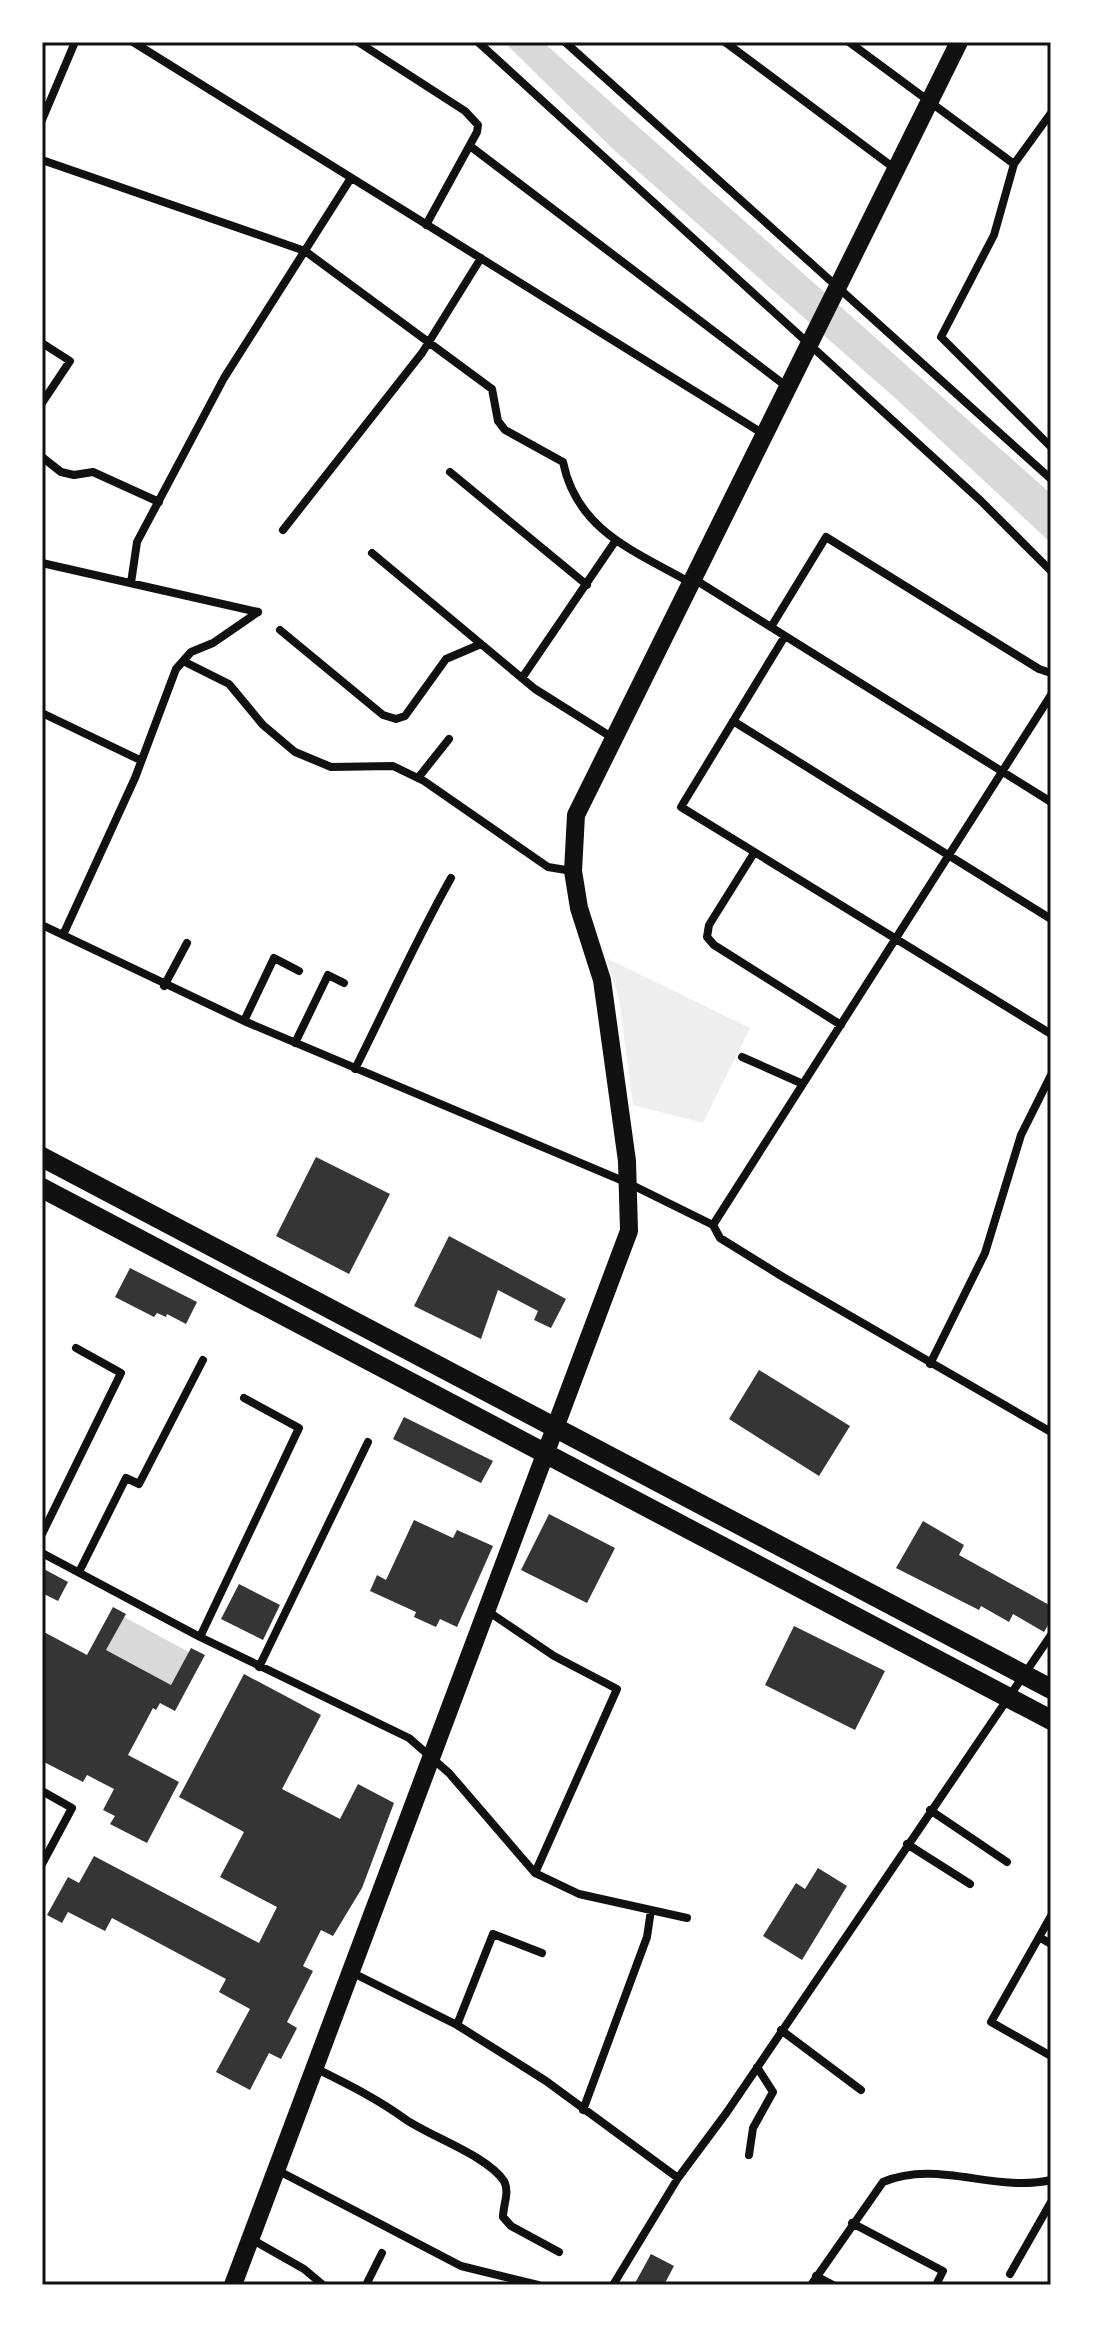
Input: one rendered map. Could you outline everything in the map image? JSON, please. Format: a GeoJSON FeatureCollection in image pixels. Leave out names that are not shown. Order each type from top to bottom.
{"type":"FeatureCollection","features":[{"type":"Feature","properties":{"kind":"highway"},"geometry":{"type":"LineString","coordinates":[[42,1157],[554,1424],[1051,1689]]}},
{"type":"Feature","properties":{"kind":"highway"},"geometry":{"type":"LineString","coordinates":[[42,1188],[1051,1720]]}},
{"type":"Feature","properties":{"kind":"main road"},"geometry":{"type":"LineString","coordinates":[[233,2285],[629,1231],[628,1183],[602,980],[579,908],[573,871],[576,815],[762,433],[959,42]]}},
{"type":"Feature","properties":{"kind":"street"},"geometry":{"type":"LineString","coordinates":[[42,120],[75,42]]}},
{"type":"Feature","properties":{"kind":"street"},"geometry":{"type":"LineString","coordinates":[[133,42],[762,433]]}},
{"type":"Feature","properties":{"kind":"street"},"geometry":{"type":"LineString","coordinates":[[358,42],[473,118],[477,132],[426,225]]}},
{"type":"Feature","properties":{"kind":"street"},"geometry":{"type":"LineString","coordinates":[[478,42],[810,339],[1051,571]]}},
{"type":"Feature","properties":{"kind":"street"},"geometry":{"type":"LineString","coordinates":[[565,42],[1051,479]]}},
{"type":"Feature","properties":{"kind":"street"},"geometry":{"type":"LineString","coordinates":[[725,42],[896,169]]}},
{"type":"Feature","properties":{"kind":"street"},"geometry":{"type":"LineString","coordinates":[[849,42],[1014,164]]}},
{"type":"Feature","properties":{"kind":"street"},"geometry":{"type":"LineString","coordinates":[[1051,113],[1014,164],[994,235],[941,337],[1051,447]]}},
{"type":"Feature","properties":{"kind":"street"},"geometry":{"type":"LineString","coordinates":[[470,146],[786,386]]}},
{"type":"Feature","properties":{"kind":"street"},"geometry":{"type":"LineString","coordinates":[[42,160],[305,251],[492,389],[498,421],[505,430],[563,462],[567,484],[581,511],[616,540],[771,627],[1051,802]]}},
{"type":"Feature","properties":{"kind":"street"},"geometry":{"type":"LineString","coordinates":[[131,583],[137,542],[224,378],[351,178]]}},
{"type":"Feature","properties":{"kind":"street"},"geometry":{"type":"LineString","coordinates":[[283,530],[429,341],[481,258]]}},
{"type":"Feature","properties":{"kind":"street"},"geometry":{"type":"LineString","coordinates":[[42,343],[70,361],[42,403]]}},
{"type":"Feature","properties":{"kind":"street"},"geometry":{"type":"LineString","coordinates":[[42,457],[74,475],[93,472],[159,502]]}},
{"type":"Feature","properties":{"kind":"street"},"geometry":{"type":"LineString","coordinates":[[42,472],[54,466]]}},
{"type":"Feature","properties":{"kind":"street"},"geometry":{"type":"LineString","coordinates":[[450,472],[587,585]]}},
{"type":"Feature","properties":{"kind":"street"},"geometry":{"type":"LineString","coordinates":[[771,627],[826,537],[1039,669],[1051,673]]}},
{"type":"Feature","properties":{"kind":"street"},"geometry":{"type":"LineString","coordinates":[[522,678],[616,540]]}},
{"type":"Feature","properties":{"kind":"street"},"geometry":{"type":"LineString","coordinates":[[372,553],[522,678],[613,739]]}},
{"type":"Feature","properties":{"kind":"street"},"geometry":{"type":"LineString","coordinates":[[42,563],[258,612],[213,643],[191,652],[183,661],[167,689],[135,778],[63,935]]}},
{"type":"Feature","properties":{"kind":"street"},"geometry":{"type":"LineString","coordinates":[[280,630],[383,715],[396,719],[405,716],[446,659],[481,644]]}},
{"type":"Feature","properties":{"kind":"street"},"geometry":{"type":"LineString","coordinates":[[785,636],[681,807],[894,941],[1051,1034]]}},
{"type":"Feature","properties":{"kind":"street"},"geometry":{"type":"LineString","coordinates":[[183,661],[229,684],[263,725],[313,761],[331,767],[393,766],[418,778],[548,867],[573,871]]}},
{"type":"Feature","properties":{"kind":"street"},"geometry":{"type":"LineString","coordinates":[[713,1225],[1051,695]]}},
{"type":"Feature","properties":{"kind":"street"},"geometry":{"type":"LineString","coordinates":[[42,713],[140,760]]}},
{"type":"Feature","properties":{"kind":"street"},"geometry":{"type":"LineString","coordinates":[[733,721],[1051,919]]}},
{"type":"Feature","properties":{"kind":"street"},"geometry":{"type":"LineString","coordinates":[[418,778],[449,739]]}},
{"type":"Feature","properties":{"kind":"street"},"geometry":{"type":"LineString","coordinates":[[754,853],[709,925],[707,937],[714,945],[841,1025]]}},
{"type":"Feature","properties":{"kind":"street"},"geometry":{"type":"LineString","coordinates":[[355,1069],[407,966],[412,947],[451,878]]}},
{"type":"Feature","properties":{"kind":"street"},"geometry":{"type":"LineString","coordinates":[[42,925],[164,986],[628,1183],[713,1225],[720,1238],[930,1364],[1051,1432]]}},
{"type":"Feature","properties":{"kind":"street"},"geometry":{"type":"LineString","coordinates":[[164,986],[187,943]]}},
{"type":"Feature","properties":{"kind":"street"},"geometry":{"type":"LineString","coordinates":[[244,1021],[274,958],[299,971]]}},
{"type":"Feature","properties":{"kind":"street"},"geometry":{"type":"LineString","coordinates":[[295,1043],[328,975],[344,983]]}},
{"type":"Feature","properties":{"kind":"street"},"geometry":{"type":"LineString","coordinates":[[742,1057],[803,1084]]}},
{"type":"Feature","properties":{"kind":"street"},"geometry":{"type":"LineString","coordinates":[[930,1364],[985,1253],[1021,1135],[1051,1075]]}},
{"type":"Feature","properties":{"kind":"street"},"geometry":{"type":"LineString","coordinates":[[42,1534],[121,1373],[76,1348]]}},
{"type":"Feature","properties":{"kind":"street"},"geometry":{"type":"LineString","coordinates":[[79,1572],[126,1478],[139,1484],[203,1360]]}},
{"type":"Feature","properties":{"kind":"street"},"geometry":{"type":"LineString","coordinates":[[200,1637],[299,1428],[244,1398]]}},
{"type":"Feature","properties":{"kind":"street"},"geometry":{"type":"LineString","coordinates":[[259,1667],[368,1442]]}},
{"type":"Feature","properties":{"kind":"street"},"geometry":{"type":"LineString","coordinates":[[42,1553],[259,1667],[377,1720],[431,1756],[535,1873],[579,1894],[687,1918]]}},
{"type":"Feature","properties":{"kind":"street"},"geometry":{"type":"LineString","coordinates":[[485,1610],[554,1656],[617,1689],[535,1873]]}},
{"type":"Feature","properties":{"kind":"street"},"geometry":{"type":"LineString","coordinates":[[613,2285],[678,2178],[1051,1635]]}},
{"type":"Feature","properties":{"kind":"street"},"geometry":{"type":"LineString","coordinates":[[42,1791],[72,1808],[42,1864]]}},
{"type":"Feature","properties":{"kind":"street"},"geometry":{"type":"LineString","coordinates":[[930,1810],[1007,1862]]}},
{"type":"Feature","properties":{"kind":"street"},"geometry":{"type":"LineString","coordinates":[[907,1844],[970,1884]]}},
{"type":"Feature","properties":{"kind":"street"},"geometry":{"type":"LineString","coordinates":[[583,2110],[647,1937],[651,1910]]}},
{"type":"Feature","properties":{"kind":"street"},"geometry":{"type":"LineString","coordinates":[[1051,1916],[991,2022],[1051,2056]]}},
{"type":"Feature","properties":{"kind":"street"},"geometry":{"type":"LineString","coordinates":[[457,2025],[493,1934],[542,1953]]}},
{"type":"Feature","properties":{"kind":"street"},"geometry":{"type":"LineString","coordinates":[[1039,1937],[1051,1944]]}},
{"type":"Feature","properties":{"kind":"street"},"geometry":{"type":"LineString","coordinates":[[350,1972],[457,2025],[546,2081],[678,2178]]}},
{"type":"Feature","properties":{"kind":"street"},"geometry":{"type":"LineString","coordinates":[[781,2030],[861,2090]]}},
{"type":"Feature","properties":{"kind":"street"},"geometry":{"type":"LineString","coordinates":[[749,2155],[753,2128],[773,2092],[757,2067]]}},
{"type":"Feature","properties":{"kind":"street"},"geometry":{"type":"LineString","coordinates":[[315,2068],[392,2107],[405,2119],[451,2142],[496,2174],[505,2183],[507,2193],[503,2217],[511,2226],[559,2252]]}},
{"type":"Feature","properties":{"kind":"street"},"geometry":{"type":"LineString","coordinates":[[277,2169],[461,2266],[538,2285]]}},
{"type":"Feature","properties":{"kind":"street"},"geometry":{"type":"LineString","coordinates":[[811,2285],[883,2182],[901,2174],[925,2171],[1034,2184],[1051,2180]]}},
{"type":"Feature","properties":{"kind":"street"},"geometry":{"type":"LineString","coordinates":[[1010,2274],[1051,2202]]}},
{"type":"Feature","properties":{"kind":"street"},"geometry":{"type":"LineString","coordinates":[[852,2223],[943,2271],[936,2285]]}},
{"type":"Feature","properties":{"kind":"street"},"geometry":{"type":"LineString","coordinates":[[251,2239],[304,2269],[323,2285]]}},
{"type":"Feature","properties":{"kind":"street"},"geometry":{"type":"LineString","coordinates":[[366,2285],[382,2253]]}},
{"type":"Feature","properties":{"kind":"street"},"geometry":{"type":"LineString","coordinates":[[816,2276],[833,2285]]}},
{"type":"Feature","properties":{"kind":"shaded area"},"geometry":{"type":"Polygon","coordinates":[[[504,42],[543,42],[1049,492],[1051,543],[895,398],[615,151],[504,42]]]}},
{"type":"Feature","properties":{"kind":"shaded area"},"geometry":{"type":"Polygon","coordinates":[[[606,958],[750,1028],[703,1123],[633,1105],[619,998],[606,958]]]}},
{"type":"Feature","properties":{"kind":"shaded area"},"geometry":{"type":"Polygon","coordinates":[[[124,1617],[189,1652],[171,1685],[106,1650],[124,1617]]]}},
{"type":"Feature","properties":{"kind":"building"},"geometry":{"type":"Polygon","coordinates":[[[316,1157],[390,1194],[349,1274],[276,1236],[316,1157]]]}},
{"type":"Feature","properties":{"kind":"building"},"geometry":{"type":"Polygon","coordinates":[[[449,1236],[566,1299],[551,1328],[534,1320],[538,1311],[498,1290],[481,1339],[414,1306],[449,1236]]]}},
{"type":"Feature","properties":{"kind":"building"},"geometry":{"type":"Polygon","coordinates":[[[130,1268],[197,1302],[186,1324],[167,1314],[166,1317],[157,1313],[154,1317],[115,1297],[130,1268]]]}},
{"type":"Feature","properties":{"kind":"building"},"geometry":{"type":"Polygon","coordinates":[[[759,1370],[850,1426],[819,1476],[729,1419],[759,1370]]]}},
{"type":"Feature","properties":{"kind":"building"},"geometry":{"type":"Polygon","coordinates":[[[404,1417],[493,1461],[481,1483],[393,1439],[404,1417]]]}},
{"type":"Feature","properties":{"kind":"building"},"geometry":{"type":"Polygon","coordinates":[[[549,1514],[615,1548],[587,1603],[521,1570],[549,1514]]]}},
{"type":"Feature","properties":{"kind":"building"},"geometry":{"type":"Polygon","coordinates":[[[414,1520],[453,1538],[457,1530],[493,1546],[457,1627],[440,1619],[436,1627],[414,1617],[416,1612],[370,1591],[377,1575],[386,1580],[414,1520]]]}},
{"type":"Feature","properties":{"kind":"building"},"geometry":{"type":"Polygon","coordinates":[[[923,1521],[964,1545],[959,1555],[1051,1606],[1051,1620],[1044,1632],[1013,1614],[1009,1622],[981,1606],[979,1610],[896,1568],[923,1521]]]}},
{"type":"Feature","properties":{"kind":"building"},"geometry":{"type":"Polygon","coordinates":[[[42,1568],[68,1582],[58,1601],[42,1593],[42,1568]]]}},
{"type":"Feature","properties":{"kind":"building"},"geometry":{"type":"Polygon","coordinates":[[[239,1584],[280,1605],[263,1640],[221,1619],[239,1584]]]}},
{"type":"Feature","properties":{"kind":"building"},"geometry":{"type":"Polygon","coordinates":[[[113,1607],[126,1614],[106,1650],[171,1685],[191,1648],[205,1655],[175,1711],[160,1703],[156,1710],[153,1708],[128,1755],[179,1782],[147,1843],[110,1824],[115,1816],[103,1810],[114,1789],[87,1775],[83,1782],[42,1761],[42,1631],[87,1655],[113,1607]]]}},
{"type":"Feature","properties":{"kind":"building"},"geometry":{"type":"Polygon","coordinates":[[[794,1626],[885,1671],[855,1730],[765,1685],[794,1626]]]}},
{"type":"Feature","properties":{"kind":"building"},"geometry":{"type":"Polygon","coordinates":[[[244,1674],[321,1715],[282,1789],[340,1819],[358,1784],[394,1803],[362,1888],[333,1936],[321,1930],[303,1966],[313,1971],[287,2022],[297,2028],[281,2059],[269,2053],[250,2090],[216,2072],[250,2009],[219,1992],[226,1979],[112,1918],[105,1931],[68,1912],[62,1923],[47,1915],[68,1877],[79,1883],[94,1856],[259,1943],[277,1907],[220,1877],[244,1832],[179,1797],[244,1674]]]}},
{"type":"Feature","properties":{"kind":"building"},"geometry":{"type":"Polygon","coordinates":[[[818,1868],[847,1886],[802,1960],[763,1936],[796,1883],[805,1889],[818,1868]]]}},
{"type":"Feature","properties":{"kind":"building"},"geometry":{"type":"Polygon","coordinates":[[[651,2254],[674,2266],[664,2285],[634,2285],[651,2254]]]}}]}
